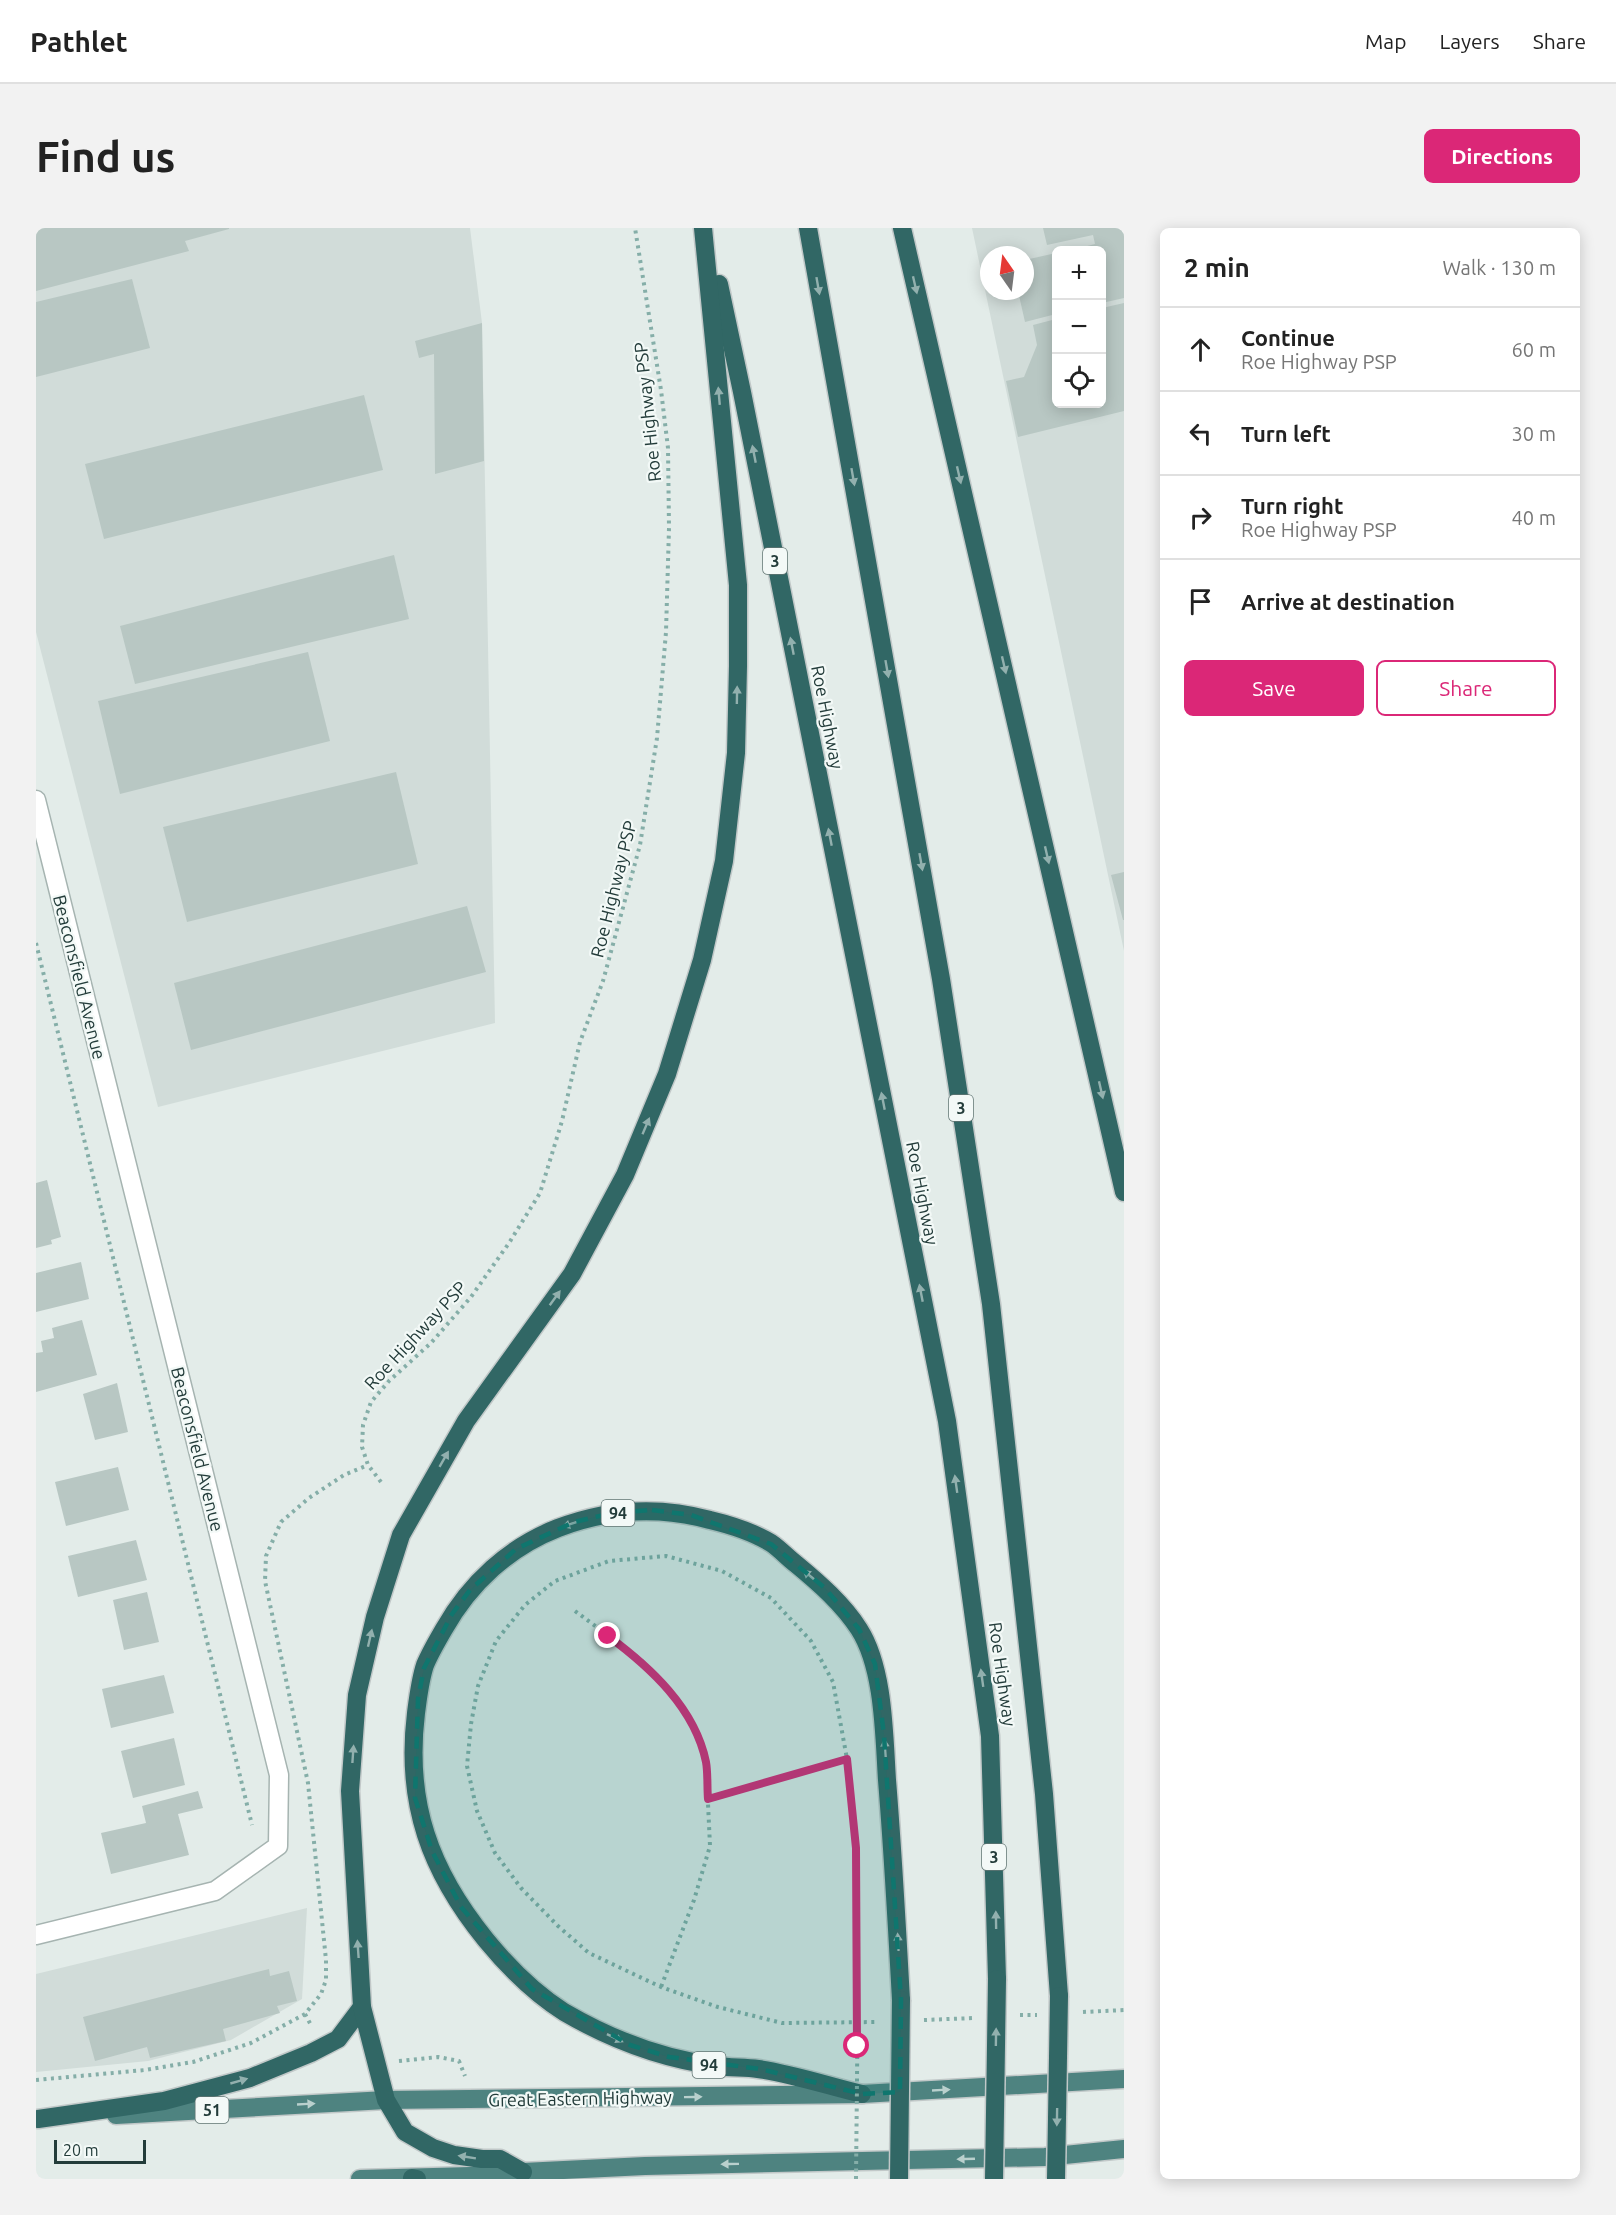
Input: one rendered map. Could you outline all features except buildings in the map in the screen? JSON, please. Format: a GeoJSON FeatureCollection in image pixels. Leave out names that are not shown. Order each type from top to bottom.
{"type":"FeatureCollection","features":[{"type":"Feature","properties":{"kind":"highway","name":"Roe Highway"},"geometry":{"type":"LineString","coordinates":[[705,228],[744,404],[947,1421],[990,1736],[997,1979],[994,2179]]}},
{"type":"Feature","properties":{"kind":"highway"},"geometry":{"type":"LineString","coordinates":[[523,2172],[500,2159],[454,2155],[433,2148],[405,2132],[386,2100],[362,2007],[350,1791],[357,1695],[381,1596],[401,1535],[466,1421],[572,1274],[625,1175],[671,1063],[702,960],[724,861],[736,753],[738,585],[705,228]]}},
{"type":"Feature","properties":{"kind":"highway","name":"Roe Highway"},"geometry":{"type":"LineString","coordinates":[[808,228],[941,979],[991,1304],[1044,1794],[1059,1995],[1056,2179]]}},
{"type":"Feature","properties":{"kind":"highway"},"geometry":{"type":"LineString","coordinates":[[902,228],[1124,1192]]}},
{"type":"Feature","properties":{"kind":"highway","name":"94"},"geometry":{"type":"LineString","coordinates":[[862,2094],[760,2069],[720,2067],[669,2057],[630,2045],[563,2011],[532,1989],[482,1936],[446,1884],[432,1851],[415,1798],[413,1735],[424,1668],[452,1614],[470,1590],[490,1569],[516,1549],[546,1533],[574,1522],[612,1513],[652,1510],[691,1515],[732,1526],[771,1544],[825,1588],[859,1629],[875,1664],[887,1769],[901,2001],[899,2179]]}},
{"type":"Feature","properties":{"kind":"highway"},"geometry":{"type":"LineString","coordinates":[[37,2119],[164,2101],[250,2078],[311,2053],[338,2039],[362,2007]]}},
{"type":"Feature","properties":{"kind":"highway","name":"Great Eastern Highway"},"geometry":{"type":"LineString","coordinates":[[37,2119],[386,2100],[862,2094],[1124,2079]]}},
{"type":"Feature","properties":{"kind":"highway"},"geometry":{"type":"LineString","coordinates":[[360,2179],[507,2175],[523,2172],[645,2166],[1045,2157],[1124,2149]]}},
{"type":"Feature","properties":{"kind":"street","name":"Beaconsfield Avenue"},"geometry":{"type":"LineString","coordinates":[[36,800],[279,1775],[278,1846],[215,1891],[36,1935]]}},
{"type":"Feature","properties":{"kind":"path","name":"Roe Highway PSP"},"geometry":{"type":"LineString","coordinates":[[381,1482],[368,1465],[362,1447],[363,1425],[371,1402],[388,1381],[431,1342],[471,1297],[509,1243],[540,1193],[562,1121],[580,1042],[603,981],[640,845],[657,738],[666,632],[669,528],[668,448],[635,228]]}},
{"type":"Feature","properties":{"kind":"path"},"geometry":{"type":"LineString","coordinates":[[36,943],[253,1828]]}},
{"type":"Feature","properties":{"kind":"path"},"geometry":{"type":"LineString","coordinates":[[575,1611],[641,1660],[693,1725],[706,1761],[710,1846],[694,1900],[661,1988],[590,1953],[558,1926],[521,1888],[495,1853],[477,1811],[467,1767],[471,1724],[478,1686],[496,1641],[525,1605],[555,1581],[609,1561],[666,1556],[722,1571],[771,1598],[811,1641],[833,1682],[847,1759],[856,1848],[858,1980],[856,2179]]}},
{"type":"Feature","properties":{"kind":"path"},"geometry":{"type":"LineString","coordinates":[[708,1799],[847,1759]]}},
{"type":"Feature","properties":{"kind":"highlighted area"},"geometry":{"type":"Polygon","coordinates":[[[652,1510],[691,1515],[771,1544],[825,1588],[859,1629],[875,1664],[884,1735],[901,2000],[900,2092],[862,2094],[760,2069],[669,2057],[630,2045],[532,1989],[461,1907],[432,1851],[415,1798],[418,1699],[424,1668],[452,1614],[470,1590],[516,1549],[574,1522],[612,1513],[652,1510]]]}},
{"type":"Feature","properties":{"kind":"shaded area"},"geometry":{"type":"Polygon","coordinates":[[[36,228],[470,228],[482,323],[495,1023],[158,1107],[36,632],[36,228]]]}},
{"type":"Feature","properties":{"kind":"shaded area"},"geometry":{"type":"Polygon","coordinates":[[[972,228],[1124,228],[1124,951],[987,300],[1034,300],[1034,246],[980,246],[980,266],[972,228]]]}},
{"type":"Feature","properties":{"kind":"shaded area"},"geometry":{"type":"Polygon","coordinates":[[[307,1908],[302,1999],[231,2040],[148,2061],[36,2072],[36,1974],[307,1908]]]}},
{"type":"Feature","properties":{"kind":"route"},"geometry":{"type":"LineString","coordinates":[[608,1636],[641,1660],[666,1687],[693,1725],[706,1761],[708,1799],[847,1759],[856,1848],[857,2046]]}}]}
